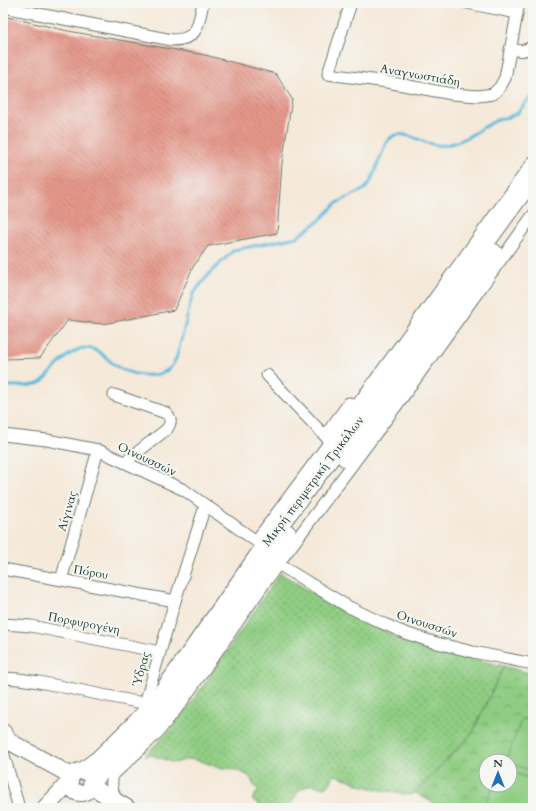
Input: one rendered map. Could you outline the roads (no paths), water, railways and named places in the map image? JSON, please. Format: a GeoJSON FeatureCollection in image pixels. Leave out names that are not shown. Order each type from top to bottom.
{"type":"FeatureCollection","features":[{"type":"Feature","properties":{"kind":"main road","name":"Μικρή περιμετρική Τρικάλων"},"geometry":{"type":"LineString","coordinates":[[60,808],[70,798],[98,759],[151,706],[185,659],[257,543],[342,444],[533,179]]}},
{"type":"Feature","properties":{"kind":"main road","name":"Μικρή περιμετρική Τρικάλων"},"geometry":{"type":"LineString","coordinates":[[45,808],[57,795],[81,781],[102,772],[146,728],[170,701],[273,553],[394,392],[533,197]]}},
{"type":"Feature","properties":{"kind":"main road"},"geometry":{"type":"LineString","coordinates":[[3,732],[12,743],[122,805]]}},
{"type":"Feature","properties":{"kind":"street"},"geometry":{"type":"LineString","coordinates":[[6,6],[172,40],[180,40],[188,38],[196,30],[203,3]]}},
{"type":"Feature","properties":{"kind":"street","name":"Αναγνωστιάδη"},"geometry":{"type":"LineString","coordinates":[[352,3],[328,74],[387,82],[452,94],[478,96],[493,94],[505,78],[510,49]]}},
{"type":"Feature","properties":{"kind":"street"},"geometry":{"type":"LineString","coordinates":[[467,3],[518,8],[510,49],[523,51],[533,46]]}},
{"type":"Feature","properties":{"kind":"street"},"geometry":{"type":"LineString","coordinates":[[257,543],[533,162]]}},
{"type":"Feature","properties":{"kind":"street"},"geometry":{"type":"LineString","coordinates":[[122,805],[112,787],[113,775],[146,744],[175,711],[190,691],[278,564],[397,406],[533,215]]}},
{"type":"Feature","properties":{"kind":"street"},"geometry":{"type":"LineString","coordinates":[[267,375],[325,436]]}},
{"type":"Feature","properties":{"kind":"street"},"geometry":{"type":"LineString","coordinates":[[114,395],[166,413],[171,421],[167,430],[125,462]]}},
{"type":"Feature","properties":{"kind":"street"},"geometry":{"type":"LineString","coordinates":[[257,543],[325,436],[349,403]]}},
{"type":"Feature","properties":{"kind":"street","name":"Οινουσσών"},"geometry":{"type":"LineString","coordinates":[[3,435],[47,440],[98,450],[184,490],[257,543]]}},
{"type":"Feature","properties":{"kind":"street","name":"Αίγινας"},"geometry":{"type":"LineString","coordinates":[[61,580],[98,450]]}},
{"type":"Feature","properties":{"kind":"street","name":"Ύδρας"},"geometry":{"type":"LineString","coordinates":[[3,678],[28,680],[137,702],[144,702],[146,700],[205,506]]}},
{"type":"Feature","properties":{"kind":"street","name":"Οινουσσών"},"geometry":{"type":"LineString","coordinates":[[278,564],[347,606],[406,633],[433,642],[473,652],[533,664]]}},
{"type":"Feature","properties":{"kind":"street","name":"Πόρου"},"geometry":{"type":"LineString","coordinates":[[3,569],[175,601]]}},
{"type":"Feature","properties":{"kind":"street","name":"Πορφυρογένη"},"geometry":{"type":"LineString","coordinates":[[3,624],[31,626],[160,652]]}},
{"type":"Feature","properties":{"kind":"street"},"geometry":{"type":"LineString","coordinates":[[3,752],[19,808]]}},
{"type":"Feature","properties":{"kind":"waterway"},"geometry":{"type":"LineString","coordinates":[[3,386],[36,385],[46,378],[64,359],[82,348],[90,348],[95,350],[116,366],[135,374],[157,374],[169,369],[175,362],[177,356],[193,294],[209,274],[234,250],[297,237],[319,221],[337,203],[365,189],[371,181],[386,143],[395,135],[406,135],[437,145],[460,141],[497,120],[515,115],[533,94]]}}]}
